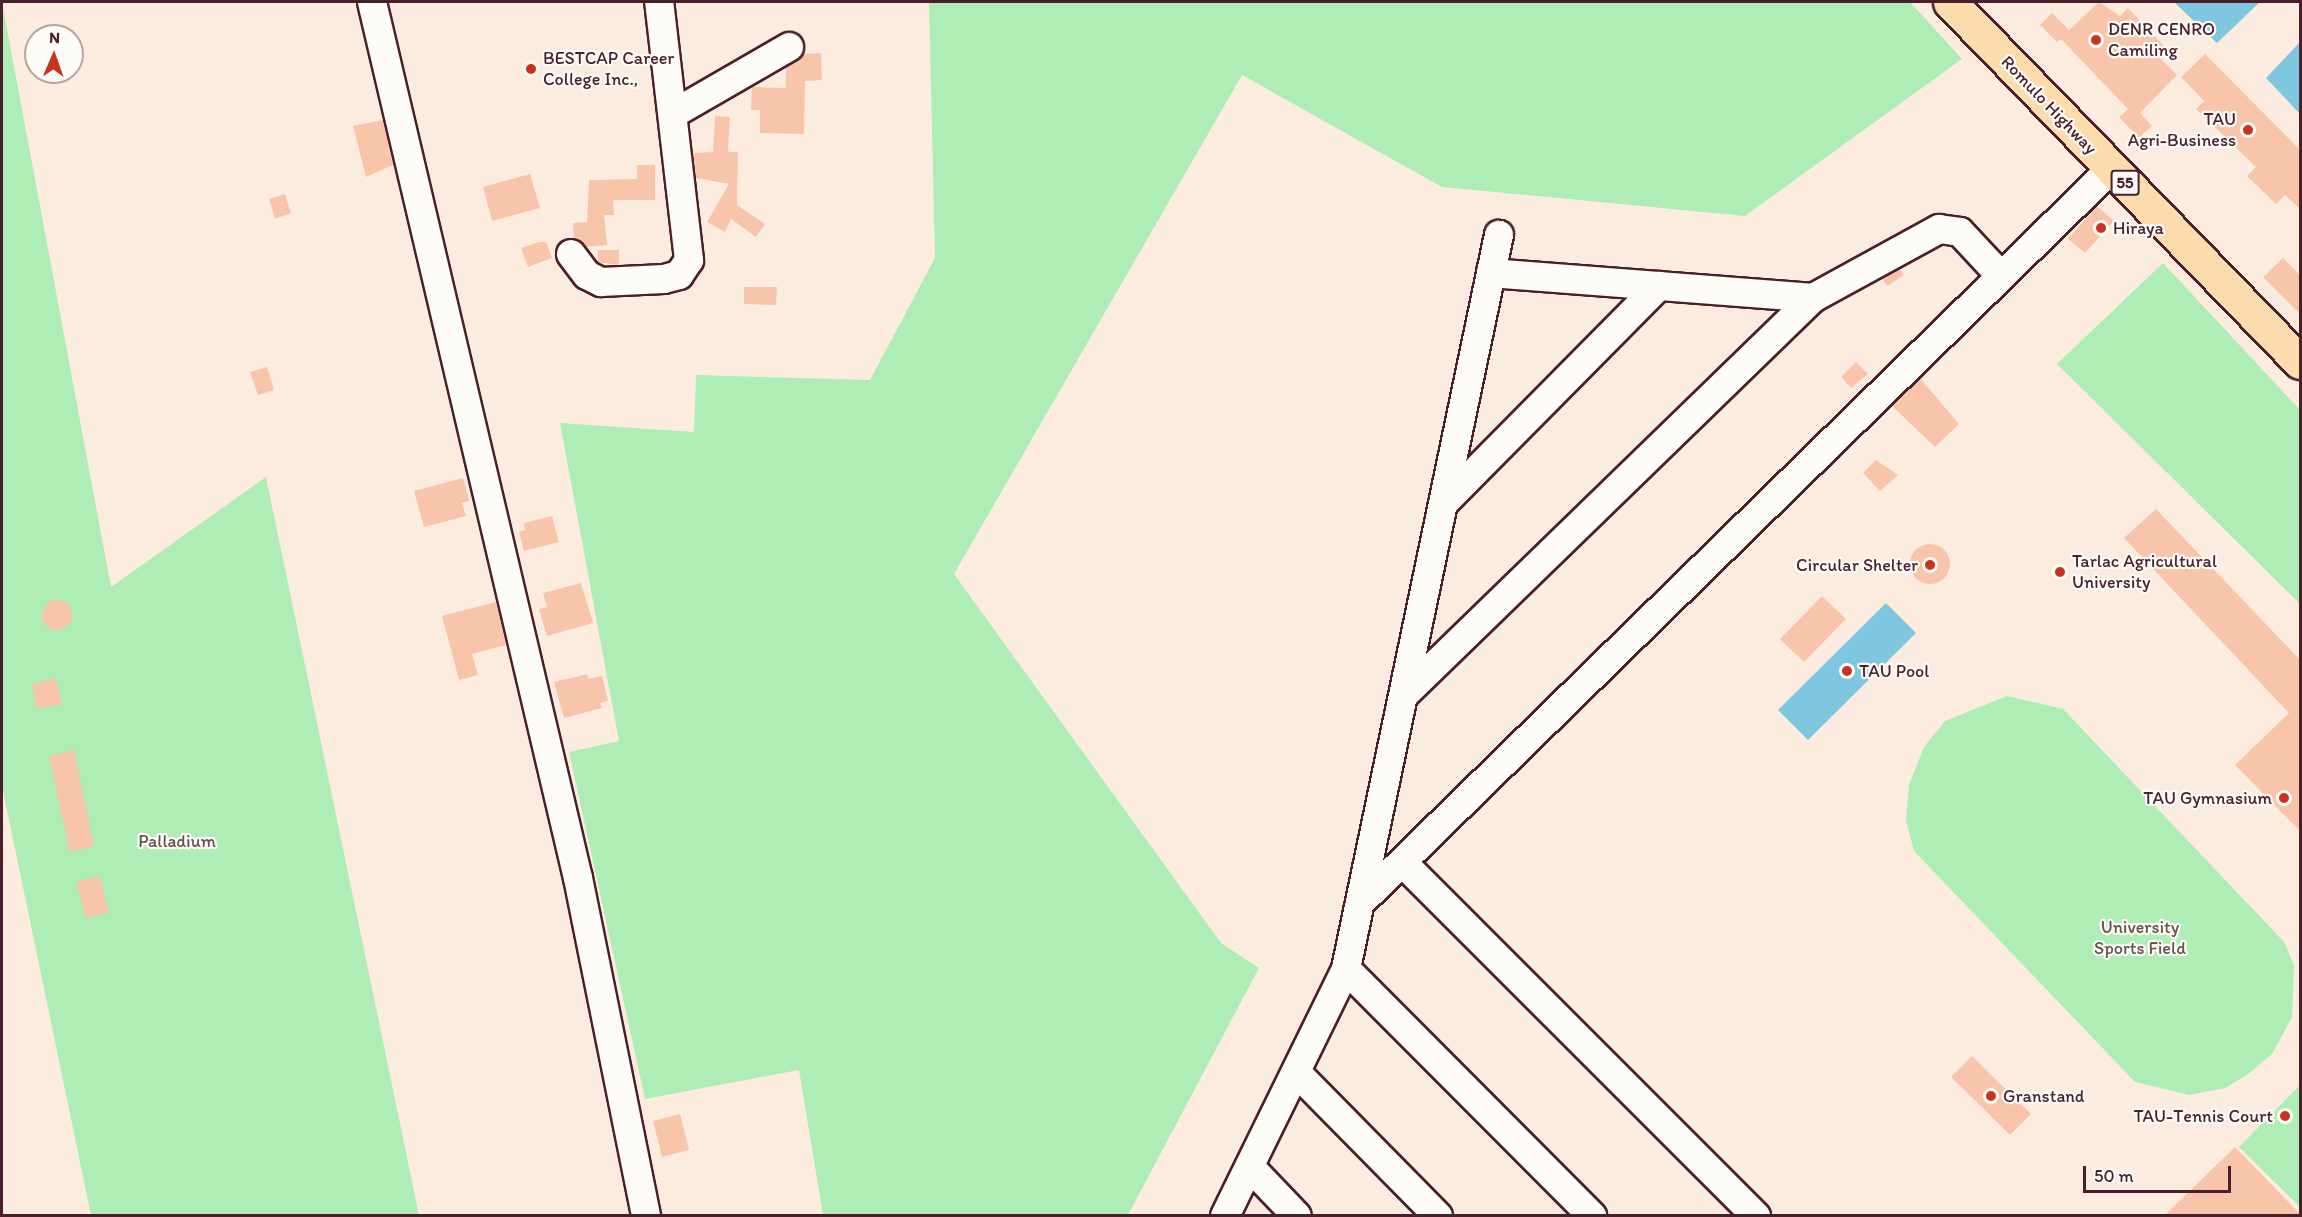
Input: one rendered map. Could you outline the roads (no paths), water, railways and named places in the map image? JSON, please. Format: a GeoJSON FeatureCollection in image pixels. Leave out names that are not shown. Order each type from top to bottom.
{"type":"FeatureCollection","features":[{"type":"Feature","properties":{"kind":"highway","name":"Romulo Highway"},"geometry":{"type":"LineString","coordinates":[[1950,2],[2110,169],[2301,362]]}},
{"type":"Feature","properties":{"kind":"street"},"geometry":{"type":"LineString","coordinates":[[372,2],[578,878],[646,1215]]}},
{"type":"Feature","properties":{"kind":"street"},"geometry":{"type":"LineString","coordinates":[[571,254],[587,275],[601,282],[679,274],[688,260],[659,2]]}},
{"type":"Feature","properties":{"kind":"street"},"geometry":{"type":"LineString","coordinates":[[673,114],[789,47]]}},
{"type":"Feature","properties":{"kind":"street"},"geometry":{"type":"LineString","coordinates":[[1360,902],[1404,864],[2110,169]]}},
{"type":"Feature","properties":{"kind":"street"},"geometry":{"type":"LineString","coordinates":[[1403,696],[1814,298],[1939,229],[1960,232],[2001,276]]}},
{"type":"Feature","properties":{"kind":"street"},"geometry":{"type":"LineString","coordinates":[[1225,1215],[1299,1075],[1346,969],[1499,236]]}},
{"type":"Feature","properties":{"kind":"street"},"geometry":{"type":"LineString","coordinates":[[1491,273],[1814,298]]}},
{"type":"Feature","properties":{"kind":"street"},"geometry":{"type":"LineString","coordinates":[[1443,504],[1659,286]]}},
{"type":"Feature","properties":{"kind":"street"},"geometry":{"type":"LineString","coordinates":[[1404,864],[1756,1215]]}},
{"type":"Feature","properties":{"kind":"street"},"geometry":{"type":"LineString","coordinates":[[1346,969],[1592,1215]]}},
{"type":"Feature","properties":{"kind":"street"},"geometry":{"type":"LineString","coordinates":[[1299,1075],[1438,1215]]}},
{"type":"Feature","properties":{"kind":"street"},"geometry":{"type":"LineString","coordinates":[[1251,1168],[1297,1215]]}},
{"type":"Feature","properties":{"kind":"water"},"geometry":{"type":"Polygon","coordinates":[[[2174,2],[2260,2],[2217,43],[2174,2]]]}},
{"type":"Feature","properties":{"kind":"water"},"geometry":{"type":"Polygon","coordinates":[[[2300,42],[2300,114],[2266,78],[2300,42]]]}},
{"type":"Feature","properties":{"kind":"water","name":"TAU Pool"},"geometry":{"type":"Polygon","coordinates":[[[1886,603],[1916,633],[1808,740],[1778,710],[1886,603]]]}},
{"type":"Feature","properties":{"kind":"place","name":"DENR CENRO Camiling"},"geometry":{"type":"Point","coordinates":[2096,40]}},
{"type":"Feature","properties":{"kind":"place","name":"BESTCAP Career College Inc.,"},"geometry":{"type":"Point","coordinates":[531,69]}},
{"type":"Feature","properties":{"kind":"place","name":"TAU Agri-Business"},"geometry":{"type":"Point","coordinates":[2248,130]}},
{"type":"Feature","properties":{"kind":"place","name":"Hiraya"},"geometry":{"type":"Point","coordinates":[2101,228]}},
{"type":"Feature","properties":{"kind":"place","name":"Circular Shelter"},"geometry":{"type":"Point","coordinates":[1930,565]}},
{"type":"Feature","properties":{"kind":"place","name":"Tarlac Agricultural University"},"geometry":{"type":"Point","coordinates":[2060,572]}},
{"type":"Feature","properties":{"kind":"place","name":"TAU Pool"},"geometry":{"type":"Point","coordinates":[1847,671]}},
{"type":"Feature","properties":{"kind":"place","name":"TAU Gymnasium"},"geometry":{"type":"Point","coordinates":[2284,798]}},
{"type":"Feature","properties":{"kind":"place","name":"Granstand"},"geometry":{"type":"Point","coordinates":[1991,1096]}},
{"type":"Feature","properties":{"kind":"place","name":"TAU-Tennis Court"},"geometry":{"type":"Point","coordinates":[2285,1116]}},
{"type":"Feature","properties":{"kind":"park label","name":"Palladium"},"geometry":{"type":"Point","coordinates":[177,841]}},
{"type":"Feature","properties":{"kind":"park label","name":"University Sports Field"},"geometry":{"type":"Point","coordinates":[2140,938]}}]}
